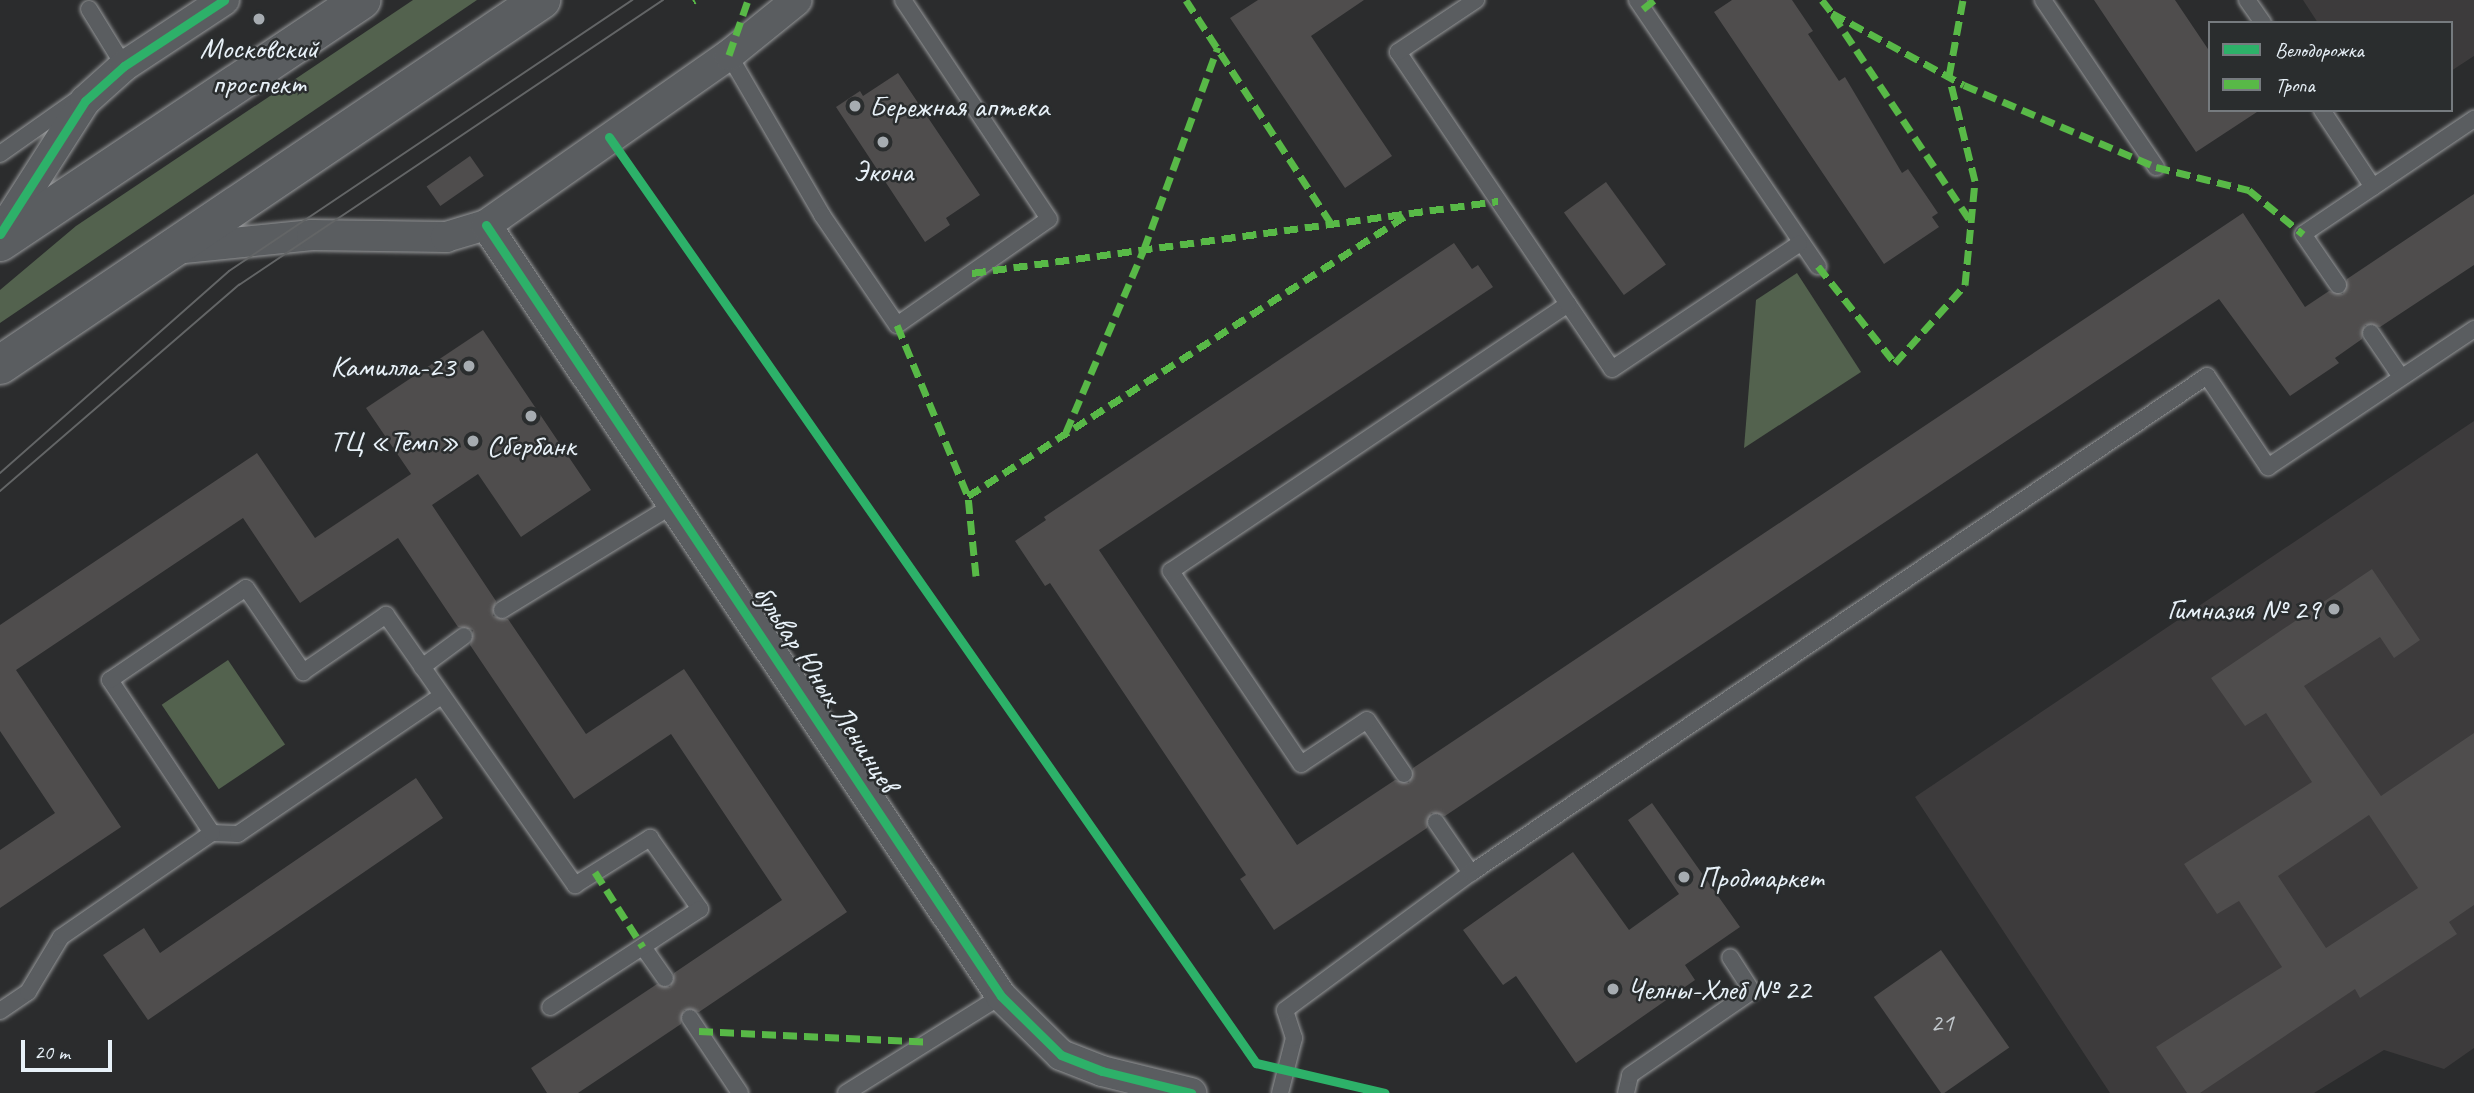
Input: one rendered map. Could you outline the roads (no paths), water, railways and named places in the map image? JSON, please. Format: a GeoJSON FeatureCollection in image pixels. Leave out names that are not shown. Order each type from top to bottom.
{"type":"FeatureCollection","features":[{"type":"Feature","properties":{"kind":"main road"},"geometry":{"type":"LineString","coordinates":[[0,242],[362,0]]}},
{"type":"Feature","properties":{"kind":"main road"},"geometry":{"type":"LineString","coordinates":[[0,365],[541,0]]}},
{"type":"Feature","properties":{"kind":"street"},"geometry":{"type":"LineString","coordinates":[[0,234],[85,101],[124,66],[224,0]]}},
{"type":"Feature","properties":{"kind":"street"},"geometry":{"type":"LineString","coordinates":[[173,249],[312,235],[446,237],[486,225],[729,55],[796,0]]}},
{"type":"Feature","properties":{"kind":"street","name":"бульвар Юных Ленинцев"},"geometry":{"type":"LineString","coordinates":[[486,225],[675,504],[1000,996],[1061,1055],[1102,1071],[1191,1093]]}},
{"type":"Feature","properties":{"kind":"lane"},"geometry":{"type":"LineString","coordinates":[[729,55],[822,215],[897,325],[1049,219],[903,0]]}},
{"type":"Feature","properties":{"kind":"lane"},"geometry":{"type":"LineString","coordinates":[[1476,0],[1398,52],[1612,369],[1799,244]]}},
{"type":"Feature","properties":{"kind":"lane"},"geometry":{"type":"LineString","coordinates":[[1637,0],[1799,244],[1818,266]]}},
{"type":"Feature","properties":{"kind":"lane"},"geometry":{"type":"LineString","coordinates":[[2043,0],[2156,167]]}},
{"type":"Feature","properties":{"kind":"lane"},"geometry":{"type":"LineString","coordinates":[[2247,0],[2262,21]]}},
{"type":"Feature","properties":{"kind":"lane"},"geometry":{"type":"LineString","coordinates":[[0,154],[124,66],[89,9]]}},
{"type":"Feature","properties":{"kind":"lane"},"geometry":{"type":"LineString","coordinates":[[2323,112],[2373,187]]}},
{"type":"Feature","properties":{"kind":"lane"},"geometry":{"type":"LineString","coordinates":[[2338,285],[2303,234],[2474,119]]}},
{"type":"Feature","properties":{"kind":"lane"},"geometry":{"type":"LineString","coordinates":[[1404,774],[1367,720],[1301,764],[1171,571],[1568,304]]}},
{"type":"Feature","properties":{"kind":"lane"},"geometry":{"type":"LineString","coordinates":[[1280,1093],[1294,1038],[1285,1010],[1471,873],[2207,376],[2268,467],[2474,329]]}},
{"type":"Feature","properties":{"kind":"lane"},"geometry":{"type":"LineString","coordinates":[[2371,333],[2401,377]]}},
{"type":"Feature","properties":{"kind":"lane"},"geometry":{"type":"LineString","coordinates":[[502,610],[675,504]]}},
{"type":"Feature","properties":{"kind":"lane"},"geometry":{"type":"LineString","coordinates":[[212,833],[110,680],[246,588],[303,672],[386,615],[575,885],[650,838],[700,909],[550,1007]]}},
{"type":"Feature","properties":{"kind":"lane"},"geometry":{"type":"LineString","coordinates":[[422,667],[464,636]]}},
{"type":"Feature","properties":{"kind":"lane"},"geometry":{"type":"LineString","coordinates":[[0,1011],[28,992],[61,937],[212,833],[238,834],[441,696]]}},
{"type":"Feature","properties":{"kind":"lane"},"geometry":{"type":"LineString","coordinates":[[1436,822],[1471,873]]}},
{"type":"Feature","properties":{"kind":"lane"},"geometry":{"type":"LineString","coordinates":[[643,947],[665,978]]}},
{"type":"Feature","properties":{"kind":"lane"},"geometry":{"type":"LineString","coordinates":[[1626,1093],[1630,1075],[1752,991],[1730,957]]}},
{"type":"Feature","properties":{"kind":"lane"},"geometry":{"type":"LineString","coordinates":[[846,1093],[1000,996]]}},
{"type":"Feature","properties":{"kind":"lane"},"geometry":{"type":"LineString","coordinates":[[690,1017],[740,1093]]}},
{"type":"Feature","properties":{"kind":"tram line"},"geometry":{"type":"LineString","coordinates":[[0,473],[229,271],[633,0]]}},
{"type":"Feature","properties":{"kind":"tram line"},"geometry":{"type":"LineString","coordinates":[[0,491],[239,285],[663,0]]}},
{"type":"Feature","properties":{"kind":"place","name":"Московский проспект"},"geometry":{"type":"Point","coordinates":[259,19]}},
{"type":"Feature","properties":{"kind":"place","name":"Бережная аптека"},"geometry":{"type":"Point","coordinates":[855,106]}},
{"type":"Feature","properties":{"kind":"place","name":"Экона"},"geometry":{"type":"Point","coordinates":[883,142]}},
{"type":"Feature","properties":{"kind":"place","name":"Камилла-23"},"geometry":{"type":"Point","coordinates":[469,366]}},
{"type":"Feature","properties":{"kind":"place","name":"Сбербанк"},"geometry":{"type":"Point","coordinates":[531,416]}},
{"type":"Feature","properties":{"kind":"place","name":"ТЦ «Темп»"},"geometry":{"type":"Point","coordinates":[473,441]}},
{"type":"Feature","properties":{"kind":"place","name":"Гимназия № 29"},"geometry":{"type":"Point","coordinates":[2334,609]}},
{"type":"Feature","properties":{"kind":"place","name":"Продмаркет"},"geometry":{"type":"Point","coordinates":[1684,877]}},
{"type":"Feature","properties":{"kind":"place","name":"Челны-Хлеб № 22"},"geometry":{"type":"Point","coordinates":[1613,989]}}]}
